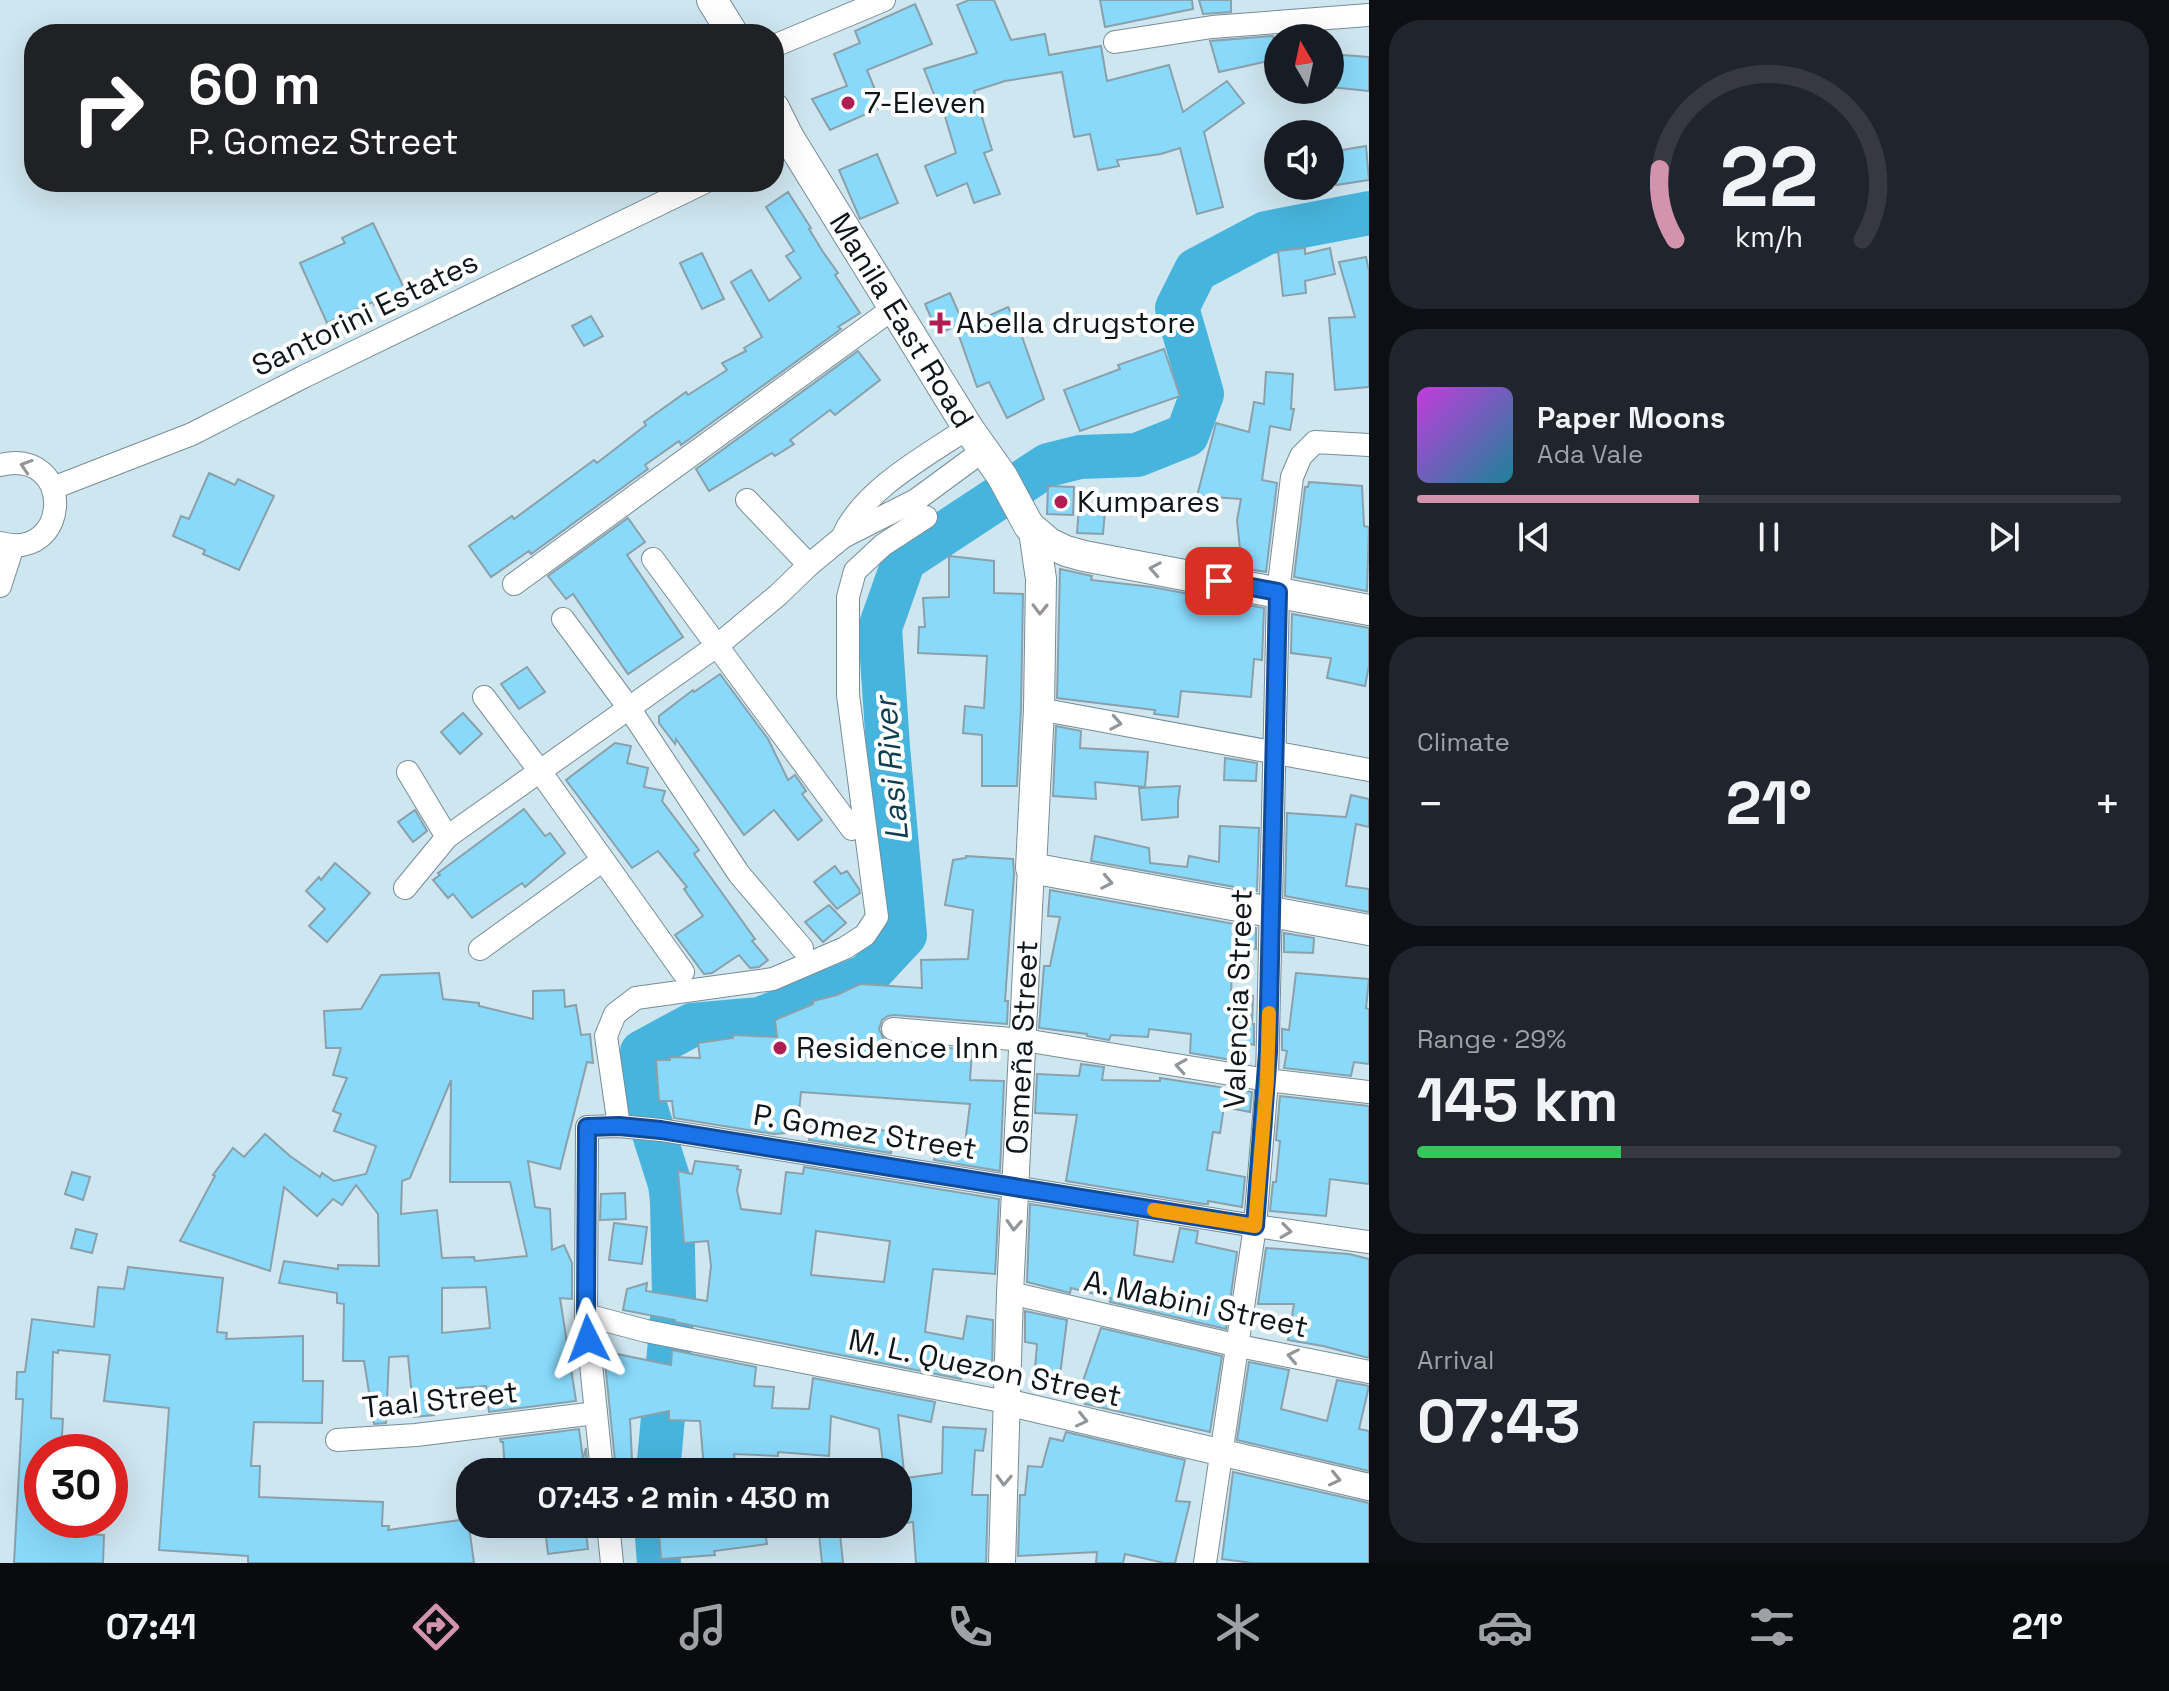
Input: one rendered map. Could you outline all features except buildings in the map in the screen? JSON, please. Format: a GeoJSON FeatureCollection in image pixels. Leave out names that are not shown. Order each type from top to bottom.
{"type":"FeatureCollection","features":[{"type":"Feature","properties":{"kind":"main road"},"geometry":{"type":"LineString","coordinates":[[712,0],[727,24]]}},
{"type":"Feature","properties":{"kind":"main road","name":"Manila East Road"},"geometry":{"type":"LineString","coordinates":[[784,145],[895,307],[1034,531]]}},
{"type":"Feature","properties":{"kind":"main road"},"geometry":{"type":"LineString","coordinates":[[1034,531],[1058,548],[1084,556],[1369,610]]}},
{"type":"Feature","properties":{"kind":"main road","name":"Osmeña Street"},"geometry":{"type":"LineString","coordinates":[[1031,868],[1039,709],[1041,579],[1034,531]]}},
{"type":"Feature","properties":{"kind":"main road"},"geometry":{"type":"LineString","coordinates":[[1031,868],[1369,930]]}},
{"type":"Feature","properties":{"kind":"street"},"geometry":{"type":"LineString","coordinates":[[784,42],[884,0]]}},
{"type":"Feature","properties":{"kind":"street"},"geometry":{"type":"LineString","coordinates":[[1115,42],[1212,27],[1369,15]]}},
{"type":"Feature","properties":{"kind":"street","name":"Santorini Estates"},"geometry":{"type":"LineString","coordinates":[[53,488],[192,434],[685,192]]}},
{"type":"Feature","properties":{"kind":"street"},"geometry":{"type":"LineString","coordinates":[[514,584],[895,307]]}},
{"type":"Feature","properties":{"kind":"street"},"geometry":{"type":"LineString","coordinates":[[843,537],[850,520],[894,477],[976,439]]}},
{"type":"Feature","properties":{"kind":"street"},"geometry":{"type":"LineString","coordinates":[[405,888],[447,837],[718,645],[843,537],[916,500],[976,439]]}},
{"type":"Feature","properties":{"kind":"street","name":"Valencia Street"},"geometry":{"type":"LineString","coordinates":[[1205,1563],[1255,1226],[1267,1080],[1278,592],[1292,477],[1301,456],[1315,442],[1369,445]]}},
{"type":"Feature","properties":{"kind":"street"},"geometry":{"type":"LineString","coordinates":[[0,465],[13,462],[37,469],[47,477],[56,500],[51,524],[44,534],[35,541],[6,545],[0,586]]}},
{"type":"Feature","properties":{"kind":"street"},"geometry":{"type":"LineString","coordinates":[[747,500],[809,565]]}},
{"type":"Feature","properties":{"kind":"street"},"geometry":{"type":"LineString","coordinates":[[640,1128],[606,1036],[615,1014],[636,998],[773,979],[845,948],[865,935],[877,917],[848,695],[848,597],[855,571],[883,545],[926,517]]}},
{"type":"Feature","properties":{"kind":"street"},"geometry":{"type":"LineString","coordinates":[[653,559],[852,829]]}},
{"type":"Feature","properties":{"kind":"street"},"geometry":{"type":"LineString","coordinates":[[563,619],[629,708],[739,874],[802,948]]}},
{"type":"Feature","properties":{"kind":"street"},"geometry":{"type":"LineString","coordinates":[[484,697],[683,972]]}},
{"type":"Feature","properties":{"kind":"street"},"geometry":{"type":"LineString","coordinates":[[1039,709],[1369,770]]}},
{"type":"Feature","properties":{"kind":"street"},"geometry":{"type":"LineString","coordinates":[[408,772],[447,837]]}},
{"type":"Feature","properties":{"kind":"street"},"geometry":{"type":"LineString","coordinates":[[480,949],[603,860]]}},
{"type":"Feature","properties":{"kind":"street","name":"Osmeña Street"},"geometry":{"type":"LineString","coordinates":[[1002,1563],[1010,1293],[1031,868]]}},
{"type":"Feature","properties":{"kind":"street"},"geometry":{"type":"LineString","coordinates":[[893,1029],[1024,1040],[1267,1080],[1369,1092]]}},
{"type":"Feature","properties":{"kind":"street","name":"P. Gomez Street"},"geometry":{"type":"LineString","coordinates":[[586,1315],[587,1127],[640,1128],[1369,1242]]}},
{"type":"Feature","properties":{"kind":"street","name":"A. Mabini Street"},"geometry":{"type":"LineString","coordinates":[[1010,1293],[1239,1346],[1369,1372]]}},
{"type":"Feature","properties":{"kind":"street"},"geometry":{"type":"LineString","coordinates":[[586,1315],[601,1458]]}},
{"type":"Feature","properties":{"kind":"street","name":"M. L. Quezon Street"},"geometry":{"type":"LineString","coordinates":[[586,1315],[646,1331],[1006,1402],[1369,1487]]}},
{"type":"Feature","properties":{"kind":"street","name":"Taal Street"},"geometry":{"type":"LineString","coordinates":[[337,1440],[416,1435],[596,1413]]}},
{"type":"Feature","properties":{"kind":"street"},"geometry":{"type":"LineString","coordinates":[[609,1538],[612,1563]]}},
{"type":"Feature","properties":{"kind":"waterway","name":"Lasi River"},"geometry":{"type":"LineString","coordinates":[[659,1458],[674,1297],[672,1201],[670,1184],[641,1093],[642,1052],[692,1025],[760,1019],[867,976],[905,935],[880,628],[904,560],[1048,465],[1080,457],[1137,455],[1187,435],[1202,394],[1177,308],[1196,270],[1266,233],[1369,213]]}},
{"type":"Feature","properties":{"kind":"waterway","name":"Lasi River"},"geometry":{"type":"LineString","coordinates":[[657,1538],[659,1563]]}},
{"type":"Feature","properties":{"kind":"slow traffic"},"geometry":{"type":"LineString","coordinates":[[1154,1210],[1255,1226],[1269,1013]]}},
{"type":"Feature","properties":{"kind":"place","name":"7-Eleven"},"geometry":{"type":"Point","coordinates":[848,103]}},
{"type":"Feature","properties":{"kind":"place","name":"Abella drugstore"},"geometry":{"type":"Point","coordinates":[940,323]}},
{"type":"Feature","properties":{"kind":"place","name":"Kumpares"},"geometry":{"type":"Point","coordinates":[1061,502]}},
{"type":"Feature","properties":{"kind":"place","name":"Residence Inn"},"geometry":{"type":"Point","coordinates":[780,1048]}},
{"type":"Feature","properties":{"kind":"route"},"geometry":{"type":"LineString","coordinates":[[588,1339],[587,1127],[661,1130],[1255,1226],[1267,1080],[1278,592],[1219,581]]}}]}
